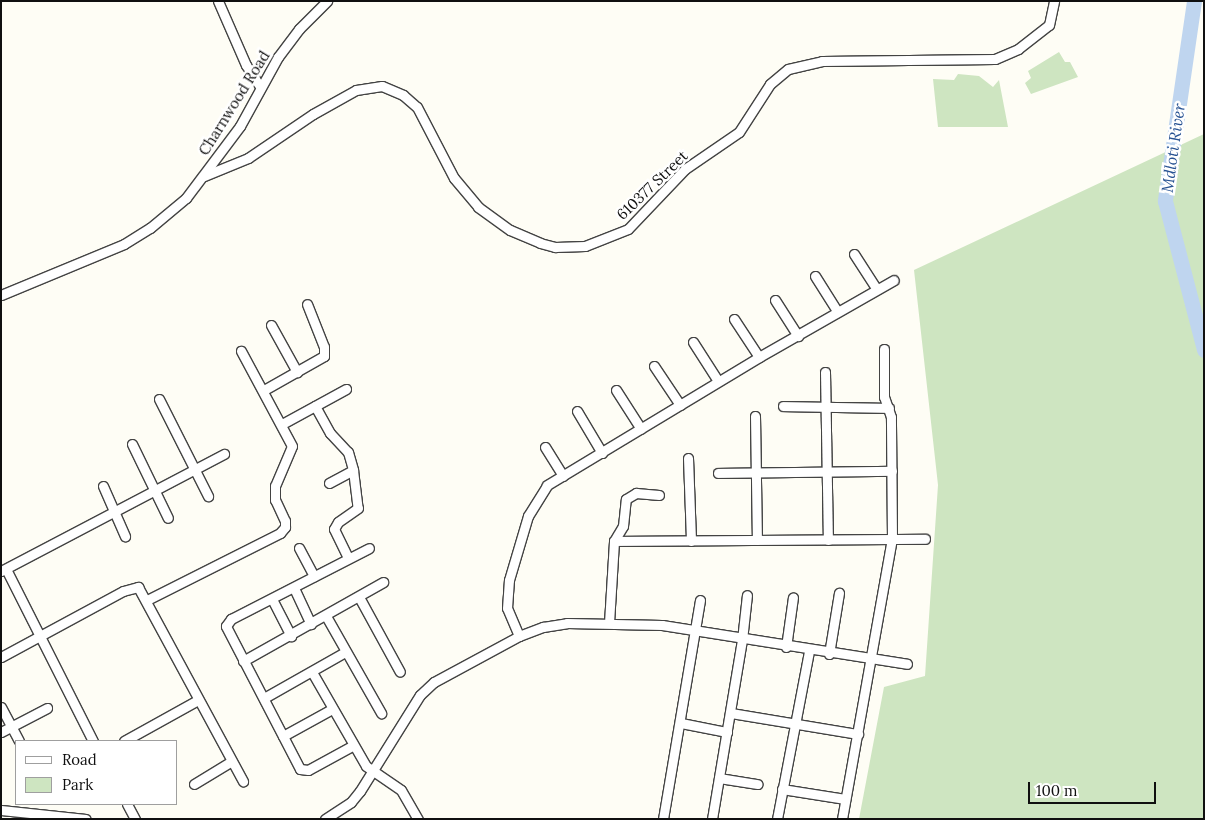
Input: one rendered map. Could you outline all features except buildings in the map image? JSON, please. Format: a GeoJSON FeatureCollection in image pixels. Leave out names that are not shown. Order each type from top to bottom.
{"type":"FeatureCollection","features":[{"type":"Feature","properties":{"kind":"street"},"geometry":{"type":"LineString","coordinates":[[218,1],[246,65],[261,88]]}},
{"type":"Feature","properties":{"kind":"street","name":"Charnwood Road"},"geometry":{"type":"LineString","coordinates":[[1,295],[124,244],[174,208],[204,176],[234,134],[299,28],[327,1]]}},
{"type":"Feature","properties":{"kind":"street","name":"610377 Street"},"geometry":{"type":"LineString","coordinates":[[204,176],[248,158],[313,114],[356,90],[382,86],[403,95],[418,107],[454,178],[478,208],[510,230],[540,243],[556,247],[585,246],[628,229],[685,169],[739,132],[770,84],[788,69],[822,61],[995,59],[1018,49],[1049,25],[1054,1]]}},
{"type":"Feature","properties":{"kind":"street"},"geometry":{"type":"LineString","coordinates":[[854,254],[876,288]]}},
{"type":"Feature","properties":{"kind":"street"},"geometry":{"type":"LineString","coordinates":[[815,276],[837,311]]}},
{"type":"Feature","properties":{"kind":"street"},"geometry":{"type":"LineString","coordinates":[[518,636],[507,608],[507,594],[519,541],[537,497],[547,485],[718,381],[798,336],[876,288],[894,280]]}},
{"type":"Feature","properties":{"kind":"street"},"geometry":{"type":"LineString","coordinates":[[775,300],[798,336]]}},
{"type":"Feature","properties":{"kind":"street"},"geometry":{"type":"LineString","coordinates":[[264,390],[322,358],[325,353],[306,304]]}},
{"type":"Feature","properties":{"kind":"street"},"geometry":{"type":"LineString","coordinates":[[734,319],[759,357]]}},
{"type":"Feature","properties":{"kind":"street"},"geometry":{"type":"LineString","coordinates":[[271,324],[297,372]]}},
{"type":"Feature","properties":{"kind":"street"},"geometry":{"type":"LineString","coordinates":[[694,342],[718,381]]}},
{"type":"Feature","properties":{"kind":"street"},"geometry":{"type":"LineString","coordinates":[[842,819],[872,660],[892,539],[892,472],[889,408],[884,397],[884,349]]}},
{"type":"Feature","properties":{"kind":"street"},"geometry":{"type":"LineString","coordinates":[[147,600],[282,530],[285,521],[275,500],[275,486],[292,446],[264,390],[241,351]]}},
{"type":"Feature","properties":{"kind":"street"},"geometry":{"type":"LineString","coordinates":[[654,366],[680,405]]}},
{"type":"Feature","properties":{"kind":"street"},"geometry":{"type":"LineString","coordinates":[[825,372],[828,540]]}},
{"type":"Feature","properties":{"kind":"street"},"geometry":{"type":"LineString","coordinates":[[282,424],[346,389]]}},
{"type":"Feature","properties":{"kind":"street"},"geometry":{"type":"LineString","coordinates":[[616,390],[641,429]]}},
{"type":"Feature","properties":{"kind":"street"},"geometry":{"type":"LineString","coordinates":[[159,399],[208,496]]}},
{"type":"Feature","properties":{"kind":"street"},"geometry":{"type":"LineString","coordinates":[[315,406],[330,433],[348,452],[353,470],[358,508],[338,522],[334,529],[348,558]]}},
{"type":"Feature","properties":{"kind":"street"},"geometry":{"type":"LineString","coordinates":[[783,406],[889,408]]}},
{"type":"Feature","properties":{"kind":"street"},"geometry":{"type":"LineString","coordinates":[[577,411],[602,453]]}},
{"type":"Feature","properties":{"kind":"street"},"geometry":{"type":"LineString","coordinates":[[755,416],[757,540]]}},
{"type":"Feature","properties":{"kind":"street"},"geometry":{"type":"LineString","coordinates":[[132,444],[168,518]]}},
{"type":"Feature","properties":{"kind":"street"},"geometry":{"type":"LineString","coordinates":[[545,446],[563,476]]}},
{"type":"Feature","properties":{"kind":"street"},"geometry":{"type":"LineString","coordinates":[[92,740],[40,637],[3,570],[224,454]]}},
{"type":"Feature","properties":{"kind":"street"},"geometry":{"type":"LineString","coordinates":[[688,458],[691,541]]}},
{"type":"Feature","properties":{"kind":"street"},"geometry":{"type":"LineString","coordinates":[[329,483],[353,470]]}},
{"type":"Feature","properties":{"kind":"street"},"geometry":{"type":"LineString","coordinates":[[718,473],[892,472]]}},
{"type":"Feature","properties":{"kind":"street"},"geometry":{"type":"LineString","coordinates":[[102,486],[126,536]]}},
{"type":"Feature","properties":{"kind":"street"},"geometry":{"type":"LineString","coordinates":[[609,623],[614,541],[623,526],[629,496],[636,493],[659,495]]}},
{"type":"Feature","properties":{"kind":"street"},"geometry":{"type":"LineString","coordinates":[[614,541],[925,539]]}},
{"type":"Feature","properties":{"kind":"street"},"geometry":{"type":"LineString","coordinates":[[299,548],[314,576]]}},
{"type":"Feature","properties":{"kind":"street"},"geometry":{"type":"LineString","coordinates":[[352,746],[305,771],[298,767],[264,698],[226,630],[227,623],[369,548]]}},
{"type":"Feature","properties":{"kind":"street"},"geometry":{"type":"LineString","coordinates":[[244,661],[384,582]]}},
{"type":"Feature","properties":{"kind":"street"},"geometry":{"type":"LineString","coordinates":[[1,657],[134,587],[140,589],[198,700],[243,780]]}},
{"type":"Feature","properties":{"kind":"street"},"geometry":{"type":"LineString","coordinates":[[294,588],[311,624]]}},
{"type":"Feature","properties":{"kind":"street"},"geometry":{"type":"LineString","coordinates":[[829,654],[839,593]]}},
{"type":"Feature","properties":{"kind":"street"},"geometry":{"type":"LineString","coordinates":[[712,819],[731,713],[747,595]]}},
{"type":"Feature","properties":{"kind":"street"},"geometry":{"type":"LineString","coordinates":[[359,597],[400,672]]}},
{"type":"Feature","properties":{"kind":"street"},"geometry":{"type":"LineString","coordinates":[[786,647],[793,597]]}},
{"type":"Feature","properties":{"kind":"street"},"geometry":{"type":"LineString","coordinates":[[272,599],[291,636]]}},
{"type":"Feature","properties":{"kind":"street"},"geometry":{"type":"LineString","coordinates":[[663,819],[697,631],[700,600]]}},
{"type":"Feature","properties":{"kind":"street"},"geometry":{"type":"LineString","coordinates":[[326,616],[381,713]]}},
{"type":"Feature","properties":{"kind":"street"},"geometry":{"type":"LineString","coordinates":[[325,819],[351,802],[426,688],[440,677],[518,636],[555,624],[609,623],[697,631],[809,651],[906,664]]}},
{"type":"Feature","properties":{"kind":"street"},"geometry":{"type":"LineString","coordinates":[[778,819],[782,789],[809,651]]}},
{"type":"Feature","properties":{"kind":"street"},"geometry":{"type":"LineString","coordinates":[[264,698],[346,652]]}},
{"type":"Feature","properties":{"kind":"street"},"geometry":{"type":"LineString","coordinates":[[312,672],[352,746],[372,772],[401,790],[418,819]]}},
{"type":"Feature","properties":{"kind":"street"},"geometry":{"type":"LineString","coordinates":[[126,740],[198,700]]}},
{"type":"Feature","properties":{"kind":"street"},"geometry":{"type":"LineString","coordinates":[[1,707],[18,740]]}},
{"type":"Feature","properties":{"kind":"street"},"geometry":{"type":"LineString","coordinates":[[1,732],[47,708]]}},
{"type":"Feature","properties":{"kind":"street"},"geometry":{"type":"LineString","coordinates":[[283,736],[332,709]]}},
{"type":"Feature","properties":{"kind":"street"},"geometry":{"type":"LineString","coordinates":[[731,713],[796,722],[858,734]]}},
{"type":"Feature","properties":{"kind":"street"},"geometry":{"type":"LineString","coordinates":[[681,723],[727,732]]}},
{"type":"Feature","properties":{"kind":"street"},"geometry":{"type":"LineString","coordinates":[[194,784],[232,761]]}},
{"type":"Feature","properties":{"kind":"street"},"geometry":{"type":"LineString","coordinates":[[719,778],[758,784]]}},
{"type":"Feature","properties":{"kind":"street"},"geometry":{"type":"LineString","coordinates":[[782,789],[845,798]]}},
{"type":"Feature","properties":{"kind":"street"},"geometry":{"type":"LineString","coordinates":[[128,805],[135,819]]}},
{"type":"Feature","properties":{"kind":"street"},"geometry":{"type":"LineString","coordinates":[[1,810],[86,819]]}},
{"type":"Feature","properties":{"kind":"green space"},"geometry":{"type":"Polygon","coordinates":[[[1059,52],[1065,62],[1070,62],[1078,77],[1031,94],[1025,83],[1031,78],[1028,71],[1059,52]]]}},
{"type":"Feature","properties":{"kind":"green space"},"geometry":{"type":"Polygon","coordinates":[[[958,74],[979,76],[993,87],[999,80],[1008,127],[938,127],[933,79],[954,80],[958,74]]]}},
{"type":"Feature","properties":{"kind":"green space"},"geometry":{"type":"Polygon","coordinates":[[[1204,134],[1204,819],[859,819],[884,687],[925,676],[938,485],[914,270],[1204,134]]]}},
{"type":"Feature","properties":{"kind":"waterway","name":"Mdloti River"},"geometry":{"type":"LineString","coordinates":[[1194,1],[1165,201],[1204,350]]}}]}
